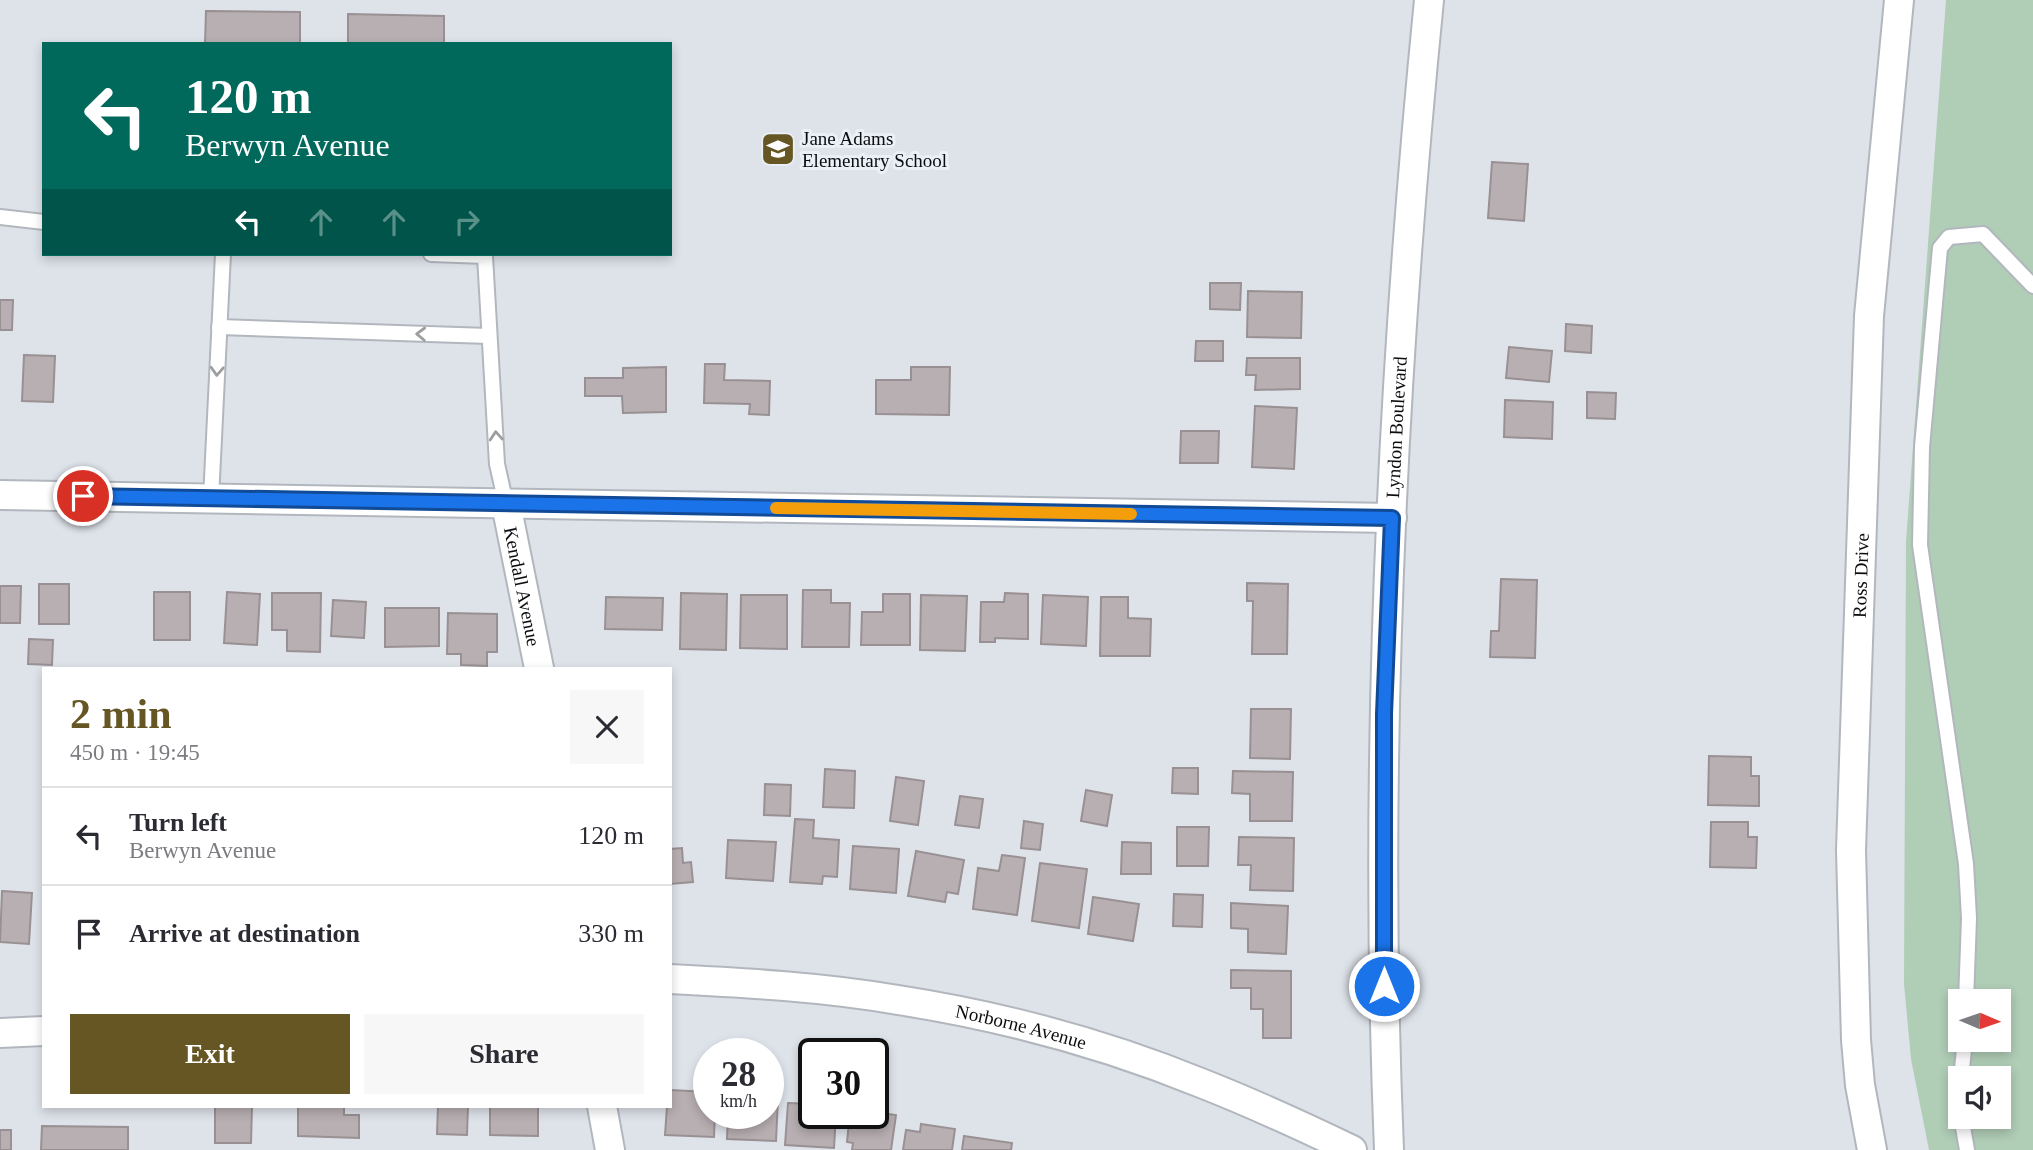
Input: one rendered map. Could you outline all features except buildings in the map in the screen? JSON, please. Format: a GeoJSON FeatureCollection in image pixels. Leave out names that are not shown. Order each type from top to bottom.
{"type":"FeatureCollection","features":[{"type":"Feature","properties":{"kind":"street","name":"Lyndon Boulevard"},"geometry":{"type":"LineString","coordinates":[[1389,1150],[1384,1048],[1382,857],[1385,700],[1404,294],[1429,0]]}},
{"type":"Feature","properties":{"kind":"street","name":"Ross Drive"},"geometry":{"type":"LineString","coordinates":[[1872,1150],[1860,1086],[1856,1040],[1851,850],[1869,316],[1899,0]]}},
{"type":"Feature","properties":{"kind":"street"},"geometry":{"type":"LineString","coordinates":[[0,495],[1392,518]]}},
{"type":"Feature","properties":{"kind":"street","name":"Kendall Avenue"},"geometry":{"type":"LineString","coordinates":[[506,504],[539,667]]}},
{"type":"Feature","properties":{"kind":"street","name":"Norborne Avenue"},"geometry":{"type":"LineString","coordinates":[[672,979],[793,986],[899,1000],[993,1018],[1101,1048],[1200,1082],[1352,1150]]}},
{"type":"Feature","properties":{"kind":"street"},"geometry":{"type":"LineString","coordinates":[[0,1032],[42,1031]]}},
{"type":"Feature","properties":{"kind":"street"},"geometry":{"type":"LineString","coordinates":[[602,1108],[610,1150]]}},
{"type":"Feature","properties":{"kind":"lane"},"geometry":{"type":"LineString","coordinates":[[0,216],[42,222]]}},
{"type":"Feature","properties":{"kind":"lane"},"geometry":{"type":"LineString","coordinates":[[1966,989],[1969,918],[1966,864],[1920,545],[1922,447],[1940,248],[1949,237],[1983,234],[2033,286]]}},
{"type":"Feature","properties":{"kind":"lane"},"geometry":{"type":"LineString","coordinates":[[211,499],[223,256]]}},
{"type":"Feature","properties":{"kind":"lane"},"geometry":{"type":"LineString","coordinates":[[485,256],[498,464],[506,504]]}},
{"type":"Feature","properties":{"kind":"lane"},"geometry":{"type":"LineString","coordinates":[[219,327],[489,336]]}},
{"type":"Feature","properties":{"kind":"lane"},"geometry":{"type":"LineString","coordinates":[[1963,1129],[1967,1150]]}},
{"type":"Feature","properties":{"kind":"green space"},"geometry":{"type":"Polygon","coordinates":[[[1946,0],[2033,0],[2033,1150],[1929,1150],[1911,1059],[1904,984],[1906,542],[1946,0]]]}},
{"type":"Feature","properties":{"kind":"slow traffic"},"geometry":{"type":"LineString","coordinates":[[776,508],[1131,514]]}},
{"type":"Feature","properties":{"kind":"place","name":"Jane Adams Elementary School"},"geometry":{"type":"Point","coordinates":[778,149]}},
{"type":"Feature","properties":{"kind":"route"},"geometry":{"type":"LineString","coordinates":[[83,496],[1392,518],[1384,714],[1384,986]]}}]}
